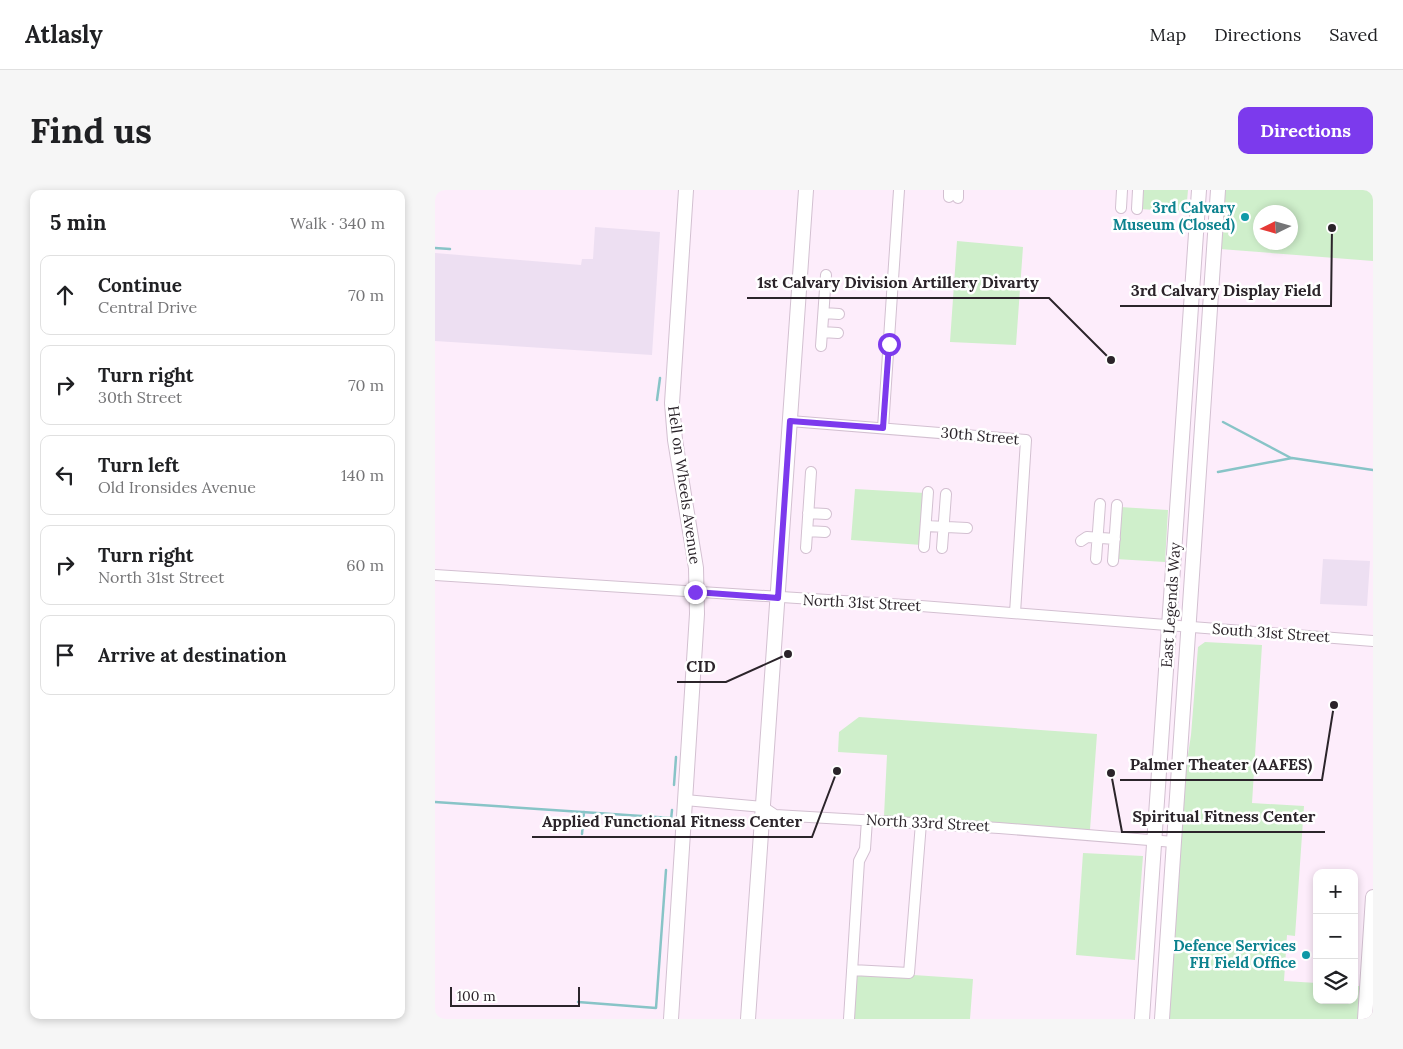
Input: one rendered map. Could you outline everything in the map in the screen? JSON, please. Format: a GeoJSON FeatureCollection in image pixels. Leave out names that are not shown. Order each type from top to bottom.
{"type":"FeatureCollection","features":[{"type":"Feature","properties":{"kind":"street","name":"Hell on Wheels Avenue"},"geometry":{"type":"LineString","coordinates":[[671,1019],[697,593],[696,568],[675,440],[672,402],[686,190]]}},
{"type":"Feature","properties":{"kind":"street"},"geometry":{"type":"LineString","coordinates":[[748,1019],[806,190]]}},
{"type":"Feature","properties":{"kind":"street"},"geometry":{"type":"LineString","coordinates":[[883,428],[899,190]]}},
{"type":"Feature","properties":{"kind":"street"},"geometry":{"type":"LineString","coordinates":[[1121,208],[1122,190]]}},
{"type":"Feature","properties":{"kind":"street"},"geometry":{"type":"LineString","coordinates":[[1137,209],[1138,190]]}},
{"type":"Feature","properties":{"kind":"street","name":"East Legends Way"},"geometry":{"type":"LineString","coordinates":[[1142,1019],[1199,190]]}},
{"type":"Feature","properties":{"kind":"street","name":"East Legends Way"},"geometry":{"type":"LineString","coordinates":[[1162,1019],[1218,190]]}},
{"type":"Feature","properties":{"kind":"street"},"geometry":{"type":"LineString","coordinates":[[821,346],[826,275]]}},
{"type":"Feature","properties":{"kind":"street"},"geometry":{"type":"LineString","coordinates":[[824,313],[839,314]]}},
{"type":"Feature","properties":{"kind":"street"},"geometry":{"type":"LineString","coordinates":[[823,332],[838,333]]}},
{"type":"Feature","properties":{"kind":"street","name":"30th Street"},"geometry":{"type":"LineString","coordinates":[[790,421],[1026,440],[1015,613]]}},
{"type":"Feature","properties":{"kind":"street"},"geometry":{"type":"LineString","coordinates":[[806,548],[811,472]]}},
{"type":"Feature","properties":{"kind":"street"},"geometry":{"type":"LineString","coordinates":[[924,546],[928,492]]}},
{"type":"Feature","properties":{"kind":"street"},"geometry":{"type":"LineString","coordinates":[[941,548],[945,494]]}},
{"type":"Feature","properties":{"kind":"street"},"geometry":{"type":"LineString","coordinates":[[1096,559],[1100,504]]}},
{"type":"Feature","properties":{"kind":"street"},"geometry":{"type":"LineString","coordinates":[[1113,561],[1117,505]]}},
{"type":"Feature","properties":{"kind":"street"},"geometry":{"type":"LineString","coordinates":[[808,513],[826,514]]}},
{"type":"Feature","properties":{"kind":"street"},"geometry":{"type":"LineString","coordinates":[[926,526],[967,528]]}},
{"type":"Feature","properties":{"kind":"street"},"geometry":{"type":"LineString","coordinates":[[807,531],[825,532]]}},
{"type":"Feature","properties":{"kind":"street"},"geometry":{"type":"LineString","coordinates":[[1081,541],[1087,537],[1115,539]]}},
{"type":"Feature","properties":{"kind":"street","name":"North 31st Street"},"geometry":{"type":"LineString","coordinates":[[435,575],[1015,613],[1170,626]]}},
{"type":"Feature","properties":{"kind":"street","name":"South 31st Street"},"geometry":{"type":"LineString","coordinates":[[1170,626],[1373,641]]}},
{"type":"Feature","properties":{"kind":"street","name":"North 33rd Street"},"geometry":{"type":"LineString","coordinates":[[685,800],[763,807],[775,814],[1174,842]]}},
{"type":"Feature","properties":{"kind":"street"},"geometry":{"type":"LineString","coordinates":[[849,1019],[859,860],[865,849],[867,820]]}},
{"type":"Feature","properties":{"kind":"street"},"geometry":{"type":"LineString","coordinates":[[852,970],[909,973],[921,823]]}},
{"type":"Feature","properties":{"kind":"street"},"geometry":{"type":"LineString","coordinates":[[1365,1019],[1373,897]]}},
{"type":"Feature","properties":{"kind":"shaded area"},"geometry":{"type":"Polygon","coordinates":[[[595,227],[660,232],[652,355],[435,341],[435,253],[581,265],[582,259],[593,259],[595,227]]]}},
{"type":"Feature","properties":{"kind":"shaded area"},"geometry":{"type":"Polygon","coordinates":[[[1323,559],[1370,561],[1367,606],[1320,604],[1323,559]]]}},
{"type":"Feature","properties":{"kind":"green space"},"geometry":{"type":"Polygon","coordinates":[[[1141,190],[1188,190],[1186,212],[1140,209],[1141,190]]]}},
{"type":"Feature","properties":{"kind":"green space"},"geometry":{"type":"Polygon","coordinates":[[[1224,190],[1373,190],[1373,261],[1220,249],[1224,190]]]}},
{"type":"Feature","properties":{"kind":"green space"},"geometry":{"type":"Polygon","coordinates":[[[957,241],[1023,247],[1016,345],[950,342],[957,241]]]}},
{"type":"Feature","properties":{"kind":"green space"},"geometry":{"type":"Polygon","coordinates":[[[855,489],[925,493],[922,545],[851,540],[855,489]]]}},
{"type":"Feature","properties":{"kind":"green space"},"geometry":{"type":"Polygon","coordinates":[[[1120,507],[1168,510],[1165,562],[1116,559],[1120,507]]]}},
{"type":"Feature","properties":{"kind":"green space"},"geometry":{"type":"Polygon","coordinates":[[[1205,642],[1262,645],[1252,803],[1304,806],[1295,936],[1287,935],[1284,981],[1313,983],[1313,1004],[1358,1004],[1358,986],[1360,986],[1358,1019],[1168,1019],[1183,787],[1191,735],[1198,647],[1205,642]]]}},
{"type":"Feature","properties":{"kind":"green space"},"geometry":{"type":"Polygon","coordinates":[[[859,717],[1097,734],[1090,830],[884,816],[887,755],[838,752],[839,732],[859,717]]]}},
{"type":"Feature","properties":{"kind":"green space"},"geometry":{"type":"Polygon","coordinates":[[[1083,853],[1143,856],[1135,960],[1076,955],[1083,853]]]}},
{"type":"Feature","properties":{"kind":"green space"},"geometry":{"type":"Polygon","coordinates":[[[860,973],[973,979],[970,1019],[851,1019],[856,977],[860,973]]]}},
{"type":"Feature","properties":{"kind":"waterway"},"geometry":{"type":"LineString","coordinates":[[435,248],[450,249]]}},
{"type":"Feature","properties":{"kind":"waterway"},"geometry":{"type":"LineString","coordinates":[[657,400],[660,378]]}},
{"type":"Feature","properties":{"kind":"waterway"},"geometry":{"type":"LineString","coordinates":[[1223,422],[1291,458]]}},
{"type":"Feature","properties":{"kind":"waterway"},"geometry":{"type":"LineString","coordinates":[[1218,472],[1292,458],[1373,470]]}},
{"type":"Feature","properties":{"kind":"waterway"},"geometry":{"type":"LineString","coordinates":[[674,785],[676,757]]}},
{"type":"Feature","properties":{"kind":"waterway"},"geometry":{"type":"LineString","coordinates":[[435,802],[671,818]]}},
{"type":"Feature","properties":{"kind":"waterway"},"geometry":{"type":"LineString","coordinates":[[671,820],[672,810]]}},
{"type":"Feature","properties":{"kind":"waterway"},"geometry":{"type":"LineString","coordinates":[[582,834],[584,812]]}},
{"type":"Feature","properties":{"kind":"waterway"},"geometry":{"type":"LineString","coordinates":[[578,1002],[656,1008],[666,870]]}},
{"type":"Feature","properties":{"kind":"place","name":"3rd Calvary Museum (Closed)"},"geometry":{"type":"Point","coordinates":[1245,217]}},
{"type":"Feature","properties":{"kind":"place","name":"3rd Calvary Display Field"},"geometry":{"type":"Point","coordinates":[1332,228]}},
{"type":"Feature","properties":{"kind":"place","name":"1st Calvary Division Artillery Divarty"},"geometry":{"type":"Point","coordinates":[1111,360]}},
{"type":"Feature","properties":{"kind":"place","name":"CID"},"geometry":{"type":"Point","coordinates":[788,654]}},
{"type":"Feature","properties":{"kind":"place","name":"Palmer Theater (AAFES)"},"geometry":{"type":"Point","coordinates":[1334,705]}},
{"type":"Feature","properties":{"kind":"place","name":"Applied Functional Fitness Center"},"geometry":{"type":"Point","coordinates":[837,771]}},
{"type":"Feature","properties":{"kind":"place","name":"Spiritual Fitness Center"},"geometry":{"type":"Point","coordinates":[1111,773]}},
{"type":"Feature","properties":{"kind":"place","name":"Defence Services FH Field Office"},"geometry":{"type":"Point","coordinates":[1306,955]}},
{"type":"Feature","properties":{"kind":"route"},"geometry":{"type":"LineString","coordinates":[[695,592],[778,598],[790,421],[883,428],[889,344]]}}]}
